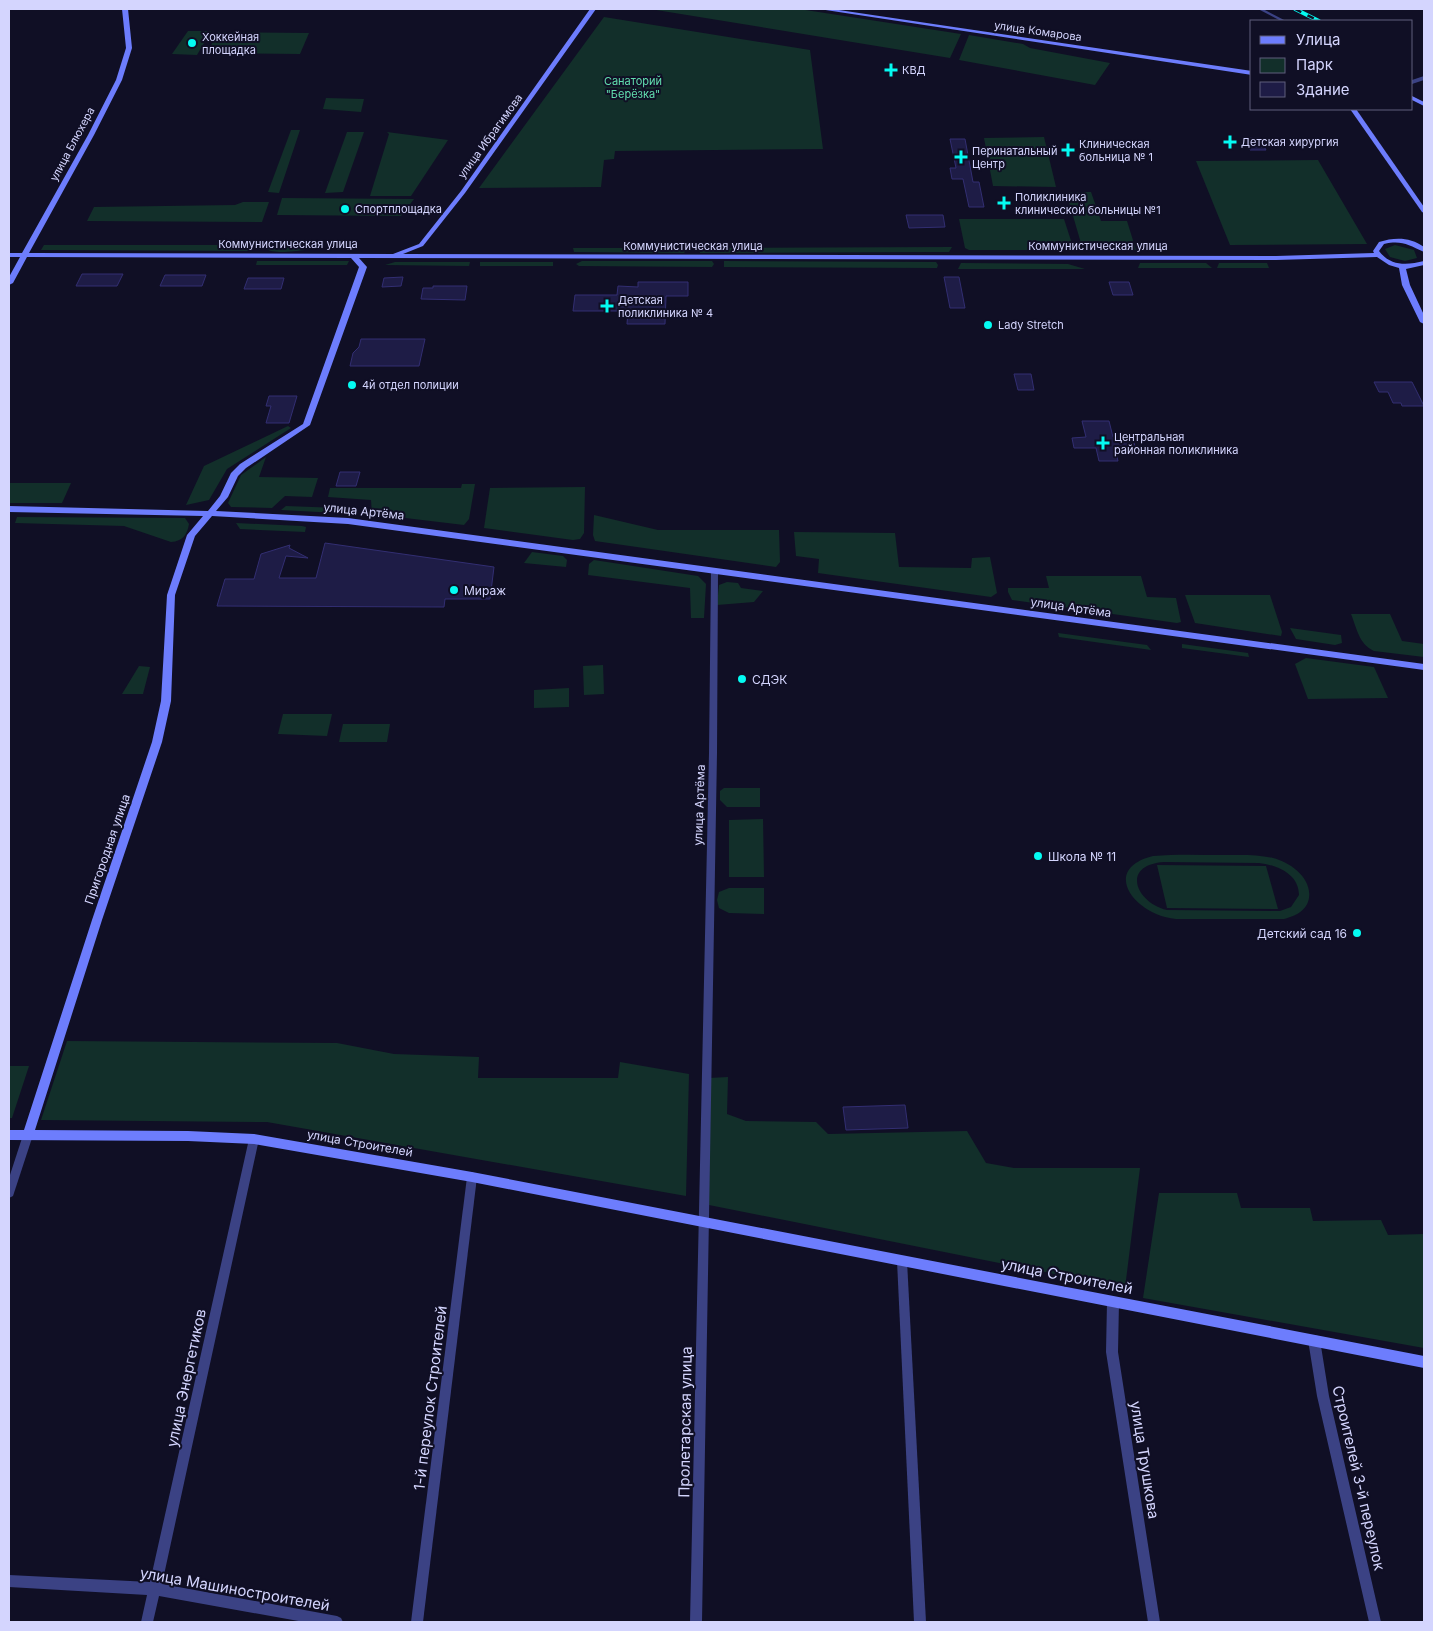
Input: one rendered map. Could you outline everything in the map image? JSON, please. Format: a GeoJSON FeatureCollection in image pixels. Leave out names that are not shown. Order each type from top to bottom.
{"type":"FeatureCollection","features":[{"type":"Feature","properties":{"kind":"main road","name":"улица Блюхера"},"geometry":{"type":"LineString","coordinates":[[9,283],[91,135],[124,67],[129,48],[125,9]]}},
{"type":"Feature","properties":{"kind":"main road","name":"улица Ибрагимова"},"geometry":{"type":"LineString","coordinates":[[421,245],[462,192],[593,9]]}},
{"type":"Feature","properties":{"kind":"main road","name":"улица Комарова"},"geometry":{"type":"LineString","coordinates":[[822,9],[1250,74]]}},
{"type":"Feature","properties":{"kind":"main road"},"geometry":{"type":"LineString","coordinates":[[1354,110],[1424,211]]}},
{"type":"Feature","properties":{"kind":"main road"},"geometry":{"type":"LineString","coordinates":[[1424,250],[1409,242],[1394,240],[1377,245],[1376,251],[1377,255],[1385,261],[1402,266],[1416,266],[1424,263]]}},
{"type":"Feature","properties":{"kind":"main road"},"geometry":{"type":"LineString","coordinates":[[353,256],[363,267],[421,245]]}},
{"type":"Feature","properties":{"kind":"main road"},"geometry":{"type":"LineString","coordinates":[[418,256],[421,245]]}},
{"type":"Feature","properties":{"kind":"main road","name":"Коммунистическая улица"},"geometry":{"type":"LineString","coordinates":[[9,255],[1301,258],[1377,255]]}},
{"type":"Feature","properties":{"kind":"main road"},"geometry":{"type":"LineString","coordinates":[[1402,266],[1406,285],[1424,322]]}},
{"type":"Feature","properties":{"kind":"main road","name":"Пригородная улица"},"geometry":{"type":"LineString","coordinates":[[28,1135],[94,926],[157,742],[166,701],[171,595],[191,535],[224,497],[234,475],[243,466],[306,425],[363,267]]}},
{"type":"Feature","properties":{"kind":"main road","name":"улица Артёма"},"geometry":{"type":"LineString","coordinates":[[9,509],[210,513],[383,525],[1424,667]]}},
{"type":"Feature","properties":{"kind":"main road","name":"улица Строителей"},"geometry":{"type":"LineString","coordinates":[[9,1136],[188,1136],[254,1140],[472,1176],[1424,1362]]}},
{"type":"Feature","properties":{"kind":"street"},"geometry":{"type":"LineString","coordinates":[[1260,9],[1282,20]]}},
{"type":"Feature","properties":{"kind":"street","name":"улица Артёма"},"geometry":{"type":"LineString","coordinates":[[703,1222],[713,753],[714,571]]}},
{"type":"Feature","properties":{"kind":"street","name":"Пригородная улица"},"geometry":{"type":"LineString","coordinates":[[9,1193],[28,1135]]}},
{"type":"Feature","properties":{"kind":"street","name":"улица Энергетиков"},"geometry":{"type":"LineString","coordinates":[[147,1622],[254,1140]]}},
{"type":"Feature","properties":{"kind":"street","name":"1-й переулок Строителей"},"geometry":{"type":"LineString","coordinates":[[417,1622],[472,1176]]}},
{"type":"Feature","properties":{"kind":"street","name":"Пролетарская улица"},"geometry":{"type":"LineString","coordinates":[[696,1622],[703,1222]]}},
{"type":"Feature","properties":{"kind":"street"},"geometry":{"type":"LineString","coordinates":[[902,1261],[920,1622]]}},
{"type":"Feature","properties":{"kind":"street","name":"улица Трушкова"},"geometry":{"type":"LineString","coordinates":[[1113,1302],[1112,1352],[1154,1622]]}},
{"type":"Feature","properties":{"kind":"street","name":"Строителей 3-й переулок"},"geometry":{"type":"LineString","coordinates":[[1314,1340],[1323,1396],[1375,1622]]}},
{"type":"Feature","properties":{"kind":"street","name":"улица Машиностроителей"},"geometry":{"type":"LineString","coordinates":[[9,1581],[155,1589],[337,1622]]}},
{"type":"Feature","properties":{"kind":"green space"},"geometry":{"type":"Polygon","coordinates":[[[650,9],[799,9],[961,34],[950,58],[650,9]]]}},
{"type":"Feature","properties":{"kind":"green space","name":"Санаторий \"Берёзка\""},"geometry":{"type":"Polygon","coordinates":[[[604,17],[810,50],[823,149],[615,151],[614,159],[604,160],[601,187],[479,188],[604,17]]]}},
{"type":"Feature","properties":{"kind":"green space","name":"Хоккейная площадка"},"geometry":{"type":"Polygon","coordinates":[[[188,31],[211,31],[197,55],[172,54],[188,31]]]}},
{"type":"Feature","properties":{"kind":"green space"},"geometry":{"type":"Polygon","coordinates":[[[218,32],[309,33],[300,54],[207,53],[218,32]]]}},
{"type":"Feature","properties":{"kind":"green space"},"geometry":{"type":"Polygon","coordinates":[[[969,35],[1023,44],[1030,48],[1110,63],[1095,85],[959,60],[969,35]]]}},
{"type":"Feature","properties":{"kind":"green space"},"geometry":{"type":"Polygon","coordinates":[[[326,98],[364,99],[361,112],[323,109],[326,98]]]}},
{"type":"Feature","properties":{"kind":"green space"},"geometry":{"type":"Polygon","coordinates":[[[291,130],[300,130],[279,193],[268,192],[291,130]]]}},
{"type":"Feature","properties":{"kind":"green space"},"geometry":{"type":"Polygon","coordinates":[[[347,132],[364,132],[343,192],[325,193],[347,132]]]}},
{"type":"Feature","properties":{"kind":"green space"},"geometry":{"type":"Polygon","coordinates":[[[387,132],[448,140],[411,196],[370,196],[389,134],[387,132]]]}},
{"type":"Feature","properties":{"kind":"green space"},"geometry":{"type":"Polygon","coordinates":[[[1044,137],[1056,187],[993,186],[984,138],[1044,137]]]}},
{"type":"Feature","properties":{"kind":"green space"},"geometry":{"type":"Polygon","coordinates":[[[1318,160],[1367,244],[1230,245],[1196,161],[1318,160]]]}},
{"type":"Feature","properties":{"kind":"green space"},"geometry":{"type":"Polygon","coordinates":[[[1066,192],[1091,192],[1101,221],[1127,221],[1136,250],[1083,250],[1066,192]]]}},
{"type":"Feature","properties":{"kind":"green space"},"geometry":{"type":"Polygon","coordinates":[[[282,198],[414,199],[401,216],[277,215],[282,198]]]}},
{"type":"Feature","properties":{"kind":"green space"},"geometry":{"type":"Polygon","coordinates":[[[243,202],[269,202],[262,222],[87,221],[94,207],[235,205],[243,202]]]}},
{"type":"Feature","properties":{"kind":"green space"},"geometry":{"type":"Polygon","coordinates":[[[959,219],[1064,219],[1074,250],[969,250],[965,248],[959,219]]]}},
{"type":"Feature","properties":{"kind":"green space"},"geometry":{"type":"Polygon","coordinates":[[[266,244],[307,244],[305,250],[284,252],[269,250],[265,248],[266,244]]]}},
{"type":"Feature","properties":{"kind":"green space"},"geometry":{"type":"Polygon","coordinates":[[[44,245],[255,245],[249,251],[41,250],[44,245]]]}},
{"type":"Feature","properties":{"kind":"green space"},"geometry":{"type":"Polygon","coordinates":[[[1395,245],[1414,250],[1417,258],[1405,261],[1390,257],[1385,249],[1395,245]]]}},
{"type":"Feature","properties":{"kind":"green space"},"geometry":{"type":"Polygon","coordinates":[[[952,247],[949,252],[700,253],[699,248],[952,247]]]}},
{"type":"Feature","properties":{"kind":"green space"},"geometry":{"type":"Polygon","coordinates":[[[573,248],[688,248],[684,253],[574,252],[573,248]]]}},
{"type":"Feature","properties":{"kind":"green space"},"geometry":{"type":"Polygon","coordinates":[[[257,261],[349,261],[347,265],[256,265],[257,261]]]}},
{"type":"Feature","properties":{"kind":"green space"},"geometry":{"type":"Polygon","coordinates":[[[582,261],[712,261],[714,264],[712,267],[579,266],[576,264],[582,261]]]}},
{"type":"Feature","properties":{"kind":"green space"},"geometry":{"type":"Polygon","coordinates":[[[724,261],[936,262],[938,265],[937,268],[724,267],[724,261]]]}},
{"type":"Feature","properties":{"kind":"green space"},"geometry":{"type":"Polygon","coordinates":[[[395,262],[470,262],[469,266],[385,265],[395,262]]]}},
{"type":"Feature","properties":{"kind":"green space"},"geometry":{"type":"Polygon","coordinates":[[[480,262],[553,262],[553,266],[480,266],[480,262]]]}},
{"type":"Feature","properties":{"kind":"green space"},"geometry":{"type":"Polygon","coordinates":[[[961,263],[1068,264],[1085,269],[958,269],[961,263]]]}},
{"type":"Feature","properties":{"kind":"green space"},"geometry":{"type":"Polygon","coordinates":[[[1140,263],[1206,263],[1212,268],[1138,268],[1140,263]]]}},
{"type":"Feature","properties":{"kind":"green space"},"geometry":{"type":"Polygon","coordinates":[[[1219,263],[1267,263],[1269,268],[1217,268],[1219,263]]]}},
{"type":"Feature","properties":{"kind":"green space"},"geometry":{"type":"Polygon","coordinates":[[[288,426],[291,428],[227,469],[209,500],[186,505],[204,466],[288,426]]]}},
{"type":"Feature","properties":{"kind":"green space"},"geometry":{"type":"Polygon","coordinates":[[[266,457],[259,477],[318,478],[312,497],[285,496],[272,508],[231,507],[228,503],[241,475],[266,457]]]}},
{"type":"Feature","properties":{"kind":"green space"},"geometry":{"type":"Polygon","coordinates":[[[9,483],[71,483],[62,503],[9,503],[9,483]]]}},
{"type":"Feature","properties":{"kind":"green space"},"geometry":{"type":"Polygon","coordinates":[[[462,484],[475,484],[469,519],[464,525],[372,514],[371,500],[328,497],[330,488],[461,488],[462,484]]]}},
{"type":"Feature","properties":{"kind":"green space"},"geometry":{"type":"Polygon","coordinates":[[[585,487],[584,533],[580,539],[573,540],[484,528],[490,488],[585,487]]]}},
{"type":"Feature","properties":{"kind":"green space"},"geometry":{"type":"Polygon","coordinates":[[[286,506],[339,508],[337,513],[281,510],[286,506]]]}},
{"type":"Feature","properties":{"kind":"green space"},"geometry":{"type":"Polygon","coordinates":[[[594,515],[658,530],[779,530],[780,562],[776,567],[595,541],[593,535],[594,515]]]}},
{"type":"Feature","properties":{"kind":"green space"},"geometry":{"type":"Polygon","coordinates":[[[17,517],[185,518],[189,524],[184,537],[171,542],[124,526],[15,523],[17,517]]]}},
{"type":"Feature","properties":{"kind":"green space"},"geometry":{"type":"Polygon","coordinates":[[[236,523],[306,527],[305,532],[240,529],[236,523]]]}},
{"type":"Feature","properties":{"kind":"green space"},"geometry":{"type":"Polygon","coordinates":[[[794,532],[895,533],[899,567],[971,568],[972,558],[990,557],[997,593],[991,597],[818,573],[819,559],[796,556],[794,532]]]}},
{"type":"Feature","properties":{"kind":"green space"},"geometry":{"type":"Polygon","coordinates":[[[532,552],[563,556],[567,560],[566,567],[524,563],[532,552]]]}},
{"type":"Feature","properties":{"kind":"green space"},"geometry":{"type":"Polygon","coordinates":[[[594,560],[698,576],[706,584],[704,618],[691,618],[690,588],[588,575],[589,564],[594,560]]]}},
{"type":"Feature","properties":{"kind":"green space"},"geometry":{"type":"Polygon","coordinates":[[[1046,576],[1141,576],[1147,597],[1176,598],[1181,622],[1177,623],[1012,600],[1008,588],[1049,588],[1046,576]]]}},
{"type":"Feature","properties":{"kind":"green space"},"geometry":{"type":"Polygon","coordinates":[[[727,582],[738,583],[741,588],[763,591],[754,602],[717,605],[719,585],[727,582]]]}},
{"type":"Feature","properties":{"kind":"green space"},"geometry":{"type":"Polygon","coordinates":[[[1185,595],[1270,595],[1282,632],[1281,636],[1195,623],[1185,595]]]}},
{"type":"Feature","properties":{"kind":"green space"},"geometry":{"type":"Polygon","coordinates":[[[1351,614],[1390,614],[1402,641],[1424,644],[1424,657],[1374,651],[1362,640],[1351,614]]]}},
{"type":"Feature","properties":{"kind":"green space"},"geometry":{"type":"Polygon","coordinates":[[[1290,628],[1341,635],[1342,643],[1335,645],[1296,639],[1290,628]]]}},
{"type":"Feature","properties":{"kind":"green space"},"geometry":{"type":"Polygon","coordinates":[[[1058,633],[1147,645],[1151,650],[1059,637],[1058,633]]]}},
{"type":"Feature","properties":{"kind":"green space"},"geometry":{"type":"Polygon","coordinates":[[[1182,644],[1248,653],[1249,657],[1182,648],[1182,644]]]}},
{"type":"Feature","properties":{"kind":"green space"},"geometry":{"type":"Polygon","coordinates":[[[1306,658],[1374,667],[1388,698],[1308,699],[1295,664],[1306,658]]]}},
{"type":"Feature","properties":{"kind":"green space"},"geometry":{"type":"Polygon","coordinates":[[[603,665],[604,694],[584,695],[583,666],[603,665]]]}},
{"type":"Feature","properties":{"kind":"green space"},"geometry":{"type":"Polygon","coordinates":[[[139,666],[150,667],[143,694],[122,694],[139,666]]]}},
{"type":"Feature","properties":{"kind":"green space"},"geometry":{"type":"Polygon","coordinates":[[[569,688],[569,707],[534,708],[534,690],[569,688]]]}},
{"type":"Feature","properties":{"kind":"green space"},"geometry":{"type":"Polygon","coordinates":[[[283,714],[332,714],[327,736],[278,734],[283,714]]]}},
{"type":"Feature","properties":{"kind":"green space"},"geometry":{"type":"Polygon","coordinates":[[[343,724],[390,724],[387,742],[339,742],[343,724]]]}},
{"type":"Feature","properties":{"kind":"green space"},"geometry":{"type":"Polygon","coordinates":[[[724,788],[760,788],[760,807],[727,807],[720,800],[720,791],[724,788]]]}},
{"type":"Feature","properties":{"kind":"green space"},"geometry":{"type":"Polygon","coordinates":[[[763,819],[764,877],[729,877],[729,820],[763,819]]]}},
{"type":"Feature","properties":{"kind":"green space"},"geometry":{"type":"Polygon","coordinates":[[[1170,855],[1248,855],[1280,860],[1293,867],[1307,884],[1309,891],[1308,903],[1303,910],[1284,919],[1176,919],[1161,916],[1136,901],[1129,891],[1126,881],[1128,871],[1137,862],[1153,856],[1170,855]],[[1164,862],[1150,865],[1142,870],[1138,876],[1137,884],[1147,900],[1167,910],[1280,911],[1291,907],[1299,895],[1295,881],[1280,868],[1259,863],[1164,862]]]}},
{"type":"Feature","properties":{"kind":"green space"},"geometry":{"type":"Polygon","coordinates":[[[1157,865],[1266,866],[1278,909],[1167,908],[1157,865]]]}},
{"type":"Feature","properties":{"kind":"green space"},"geometry":{"type":"Polygon","coordinates":[[[729,888],[764,888],[764,914],[729,913],[719,908],[717,900],[719,892],[729,888]]]}},
{"type":"Feature","properties":{"kind":"green space"},"geometry":{"type":"Polygon","coordinates":[[[67,1041],[337,1043],[394,1054],[479,1057],[478,1078],[618,1078],[620,1062],[689,1074],[686,1196],[267,1122],[41,1120],[67,1041]]]}},
{"type":"Feature","properties":{"kind":"green space"},"geometry":{"type":"Polygon","coordinates":[[[9,1066],[29,1066],[12,1118],[9,1118],[9,1066]]]}},
{"type":"Feature","properties":{"kind":"green space"},"geometry":{"type":"Polygon","coordinates":[[[728,1077],[727,1114],[746,1121],[816,1122],[828,1134],[967,1131],[986,1163],[1014,1168],[1140,1168],[1125,1288],[709,1205],[709,1078],[728,1077]]]}},
{"type":"Feature","properties":{"kind":"green space"},"geometry":{"type":"Polygon","coordinates":[[[1159,1193],[1237,1193],[1241,1208],[1310,1208],[1313,1221],[1381,1220],[1388,1235],[1424,1234],[1424,1348],[1143,1298],[1159,1193]]]}},
{"type":"Feature","properties":{"kind":"building"},"geometry":{"type":"Polygon","coordinates":[[[1244,138],[1259,138],[1266,150],[1250,150],[1244,138]]]}},
{"type":"Feature","properties":{"kind":"building","name":"Перинатальный Центр"},"geometry":{"type":"Polygon","coordinates":[[[950,139],[965,139],[973,182],[979,182],[984,207],[969,207],[963,179],[952,179],[950,168],[956,168],[950,139]]]}},
{"type":"Feature","properties":{"kind":"building"},"geometry":{"type":"Polygon","coordinates":[[[906,215],[943,215],[945,227],[909,228],[906,215]]]}},
{"type":"Feature","properties":{"kind":"building"},"geometry":{"type":"Polygon","coordinates":[[[82,274],[123,274],[117,286],[76,286],[82,274]]]}},
{"type":"Feature","properties":{"kind":"building"},"geometry":{"type":"Polygon","coordinates":[[[165,275],[206,275],[202,286],[160,286],[165,275]]]}},
{"type":"Feature","properties":{"kind":"building"},"geometry":{"type":"Polygon","coordinates":[[[403,277],[401,286],[382,287],[384,278],[403,277]]]}},
{"type":"Feature","properties":{"kind":"building"},"geometry":{"type":"Polygon","coordinates":[[[944,277],[959,277],[965,308],[950,308],[944,277]]]}},
{"type":"Feature","properties":{"kind":"building"},"geometry":{"type":"Polygon","coordinates":[[[248,278],[284,278],[281,289],[244,289],[248,278]]]}},
{"type":"Feature","properties":{"kind":"building","name":"Детская поликлиника № 4"},"geometry":{"type":"Polygon","coordinates":[[[638,282],[688,282],[688,296],[666,296],[665,324],[627,324],[628,311],[573,311],[575,295],[617,295],[618,286],[638,287],[638,282]]]}},
{"type":"Feature","properties":{"kind":"building"},"geometry":{"type":"Polygon","coordinates":[[[1109,282],[1129,282],[1133,295],[1113,295],[1109,282]]]}},
{"type":"Feature","properties":{"kind":"building"},"geometry":{"type":"Polygon","coordinates":[[[433,286],[467,286],[465,300],[421,299],[423,288],[433,288],[433,286]]]}},
{"type":"Feature","properties":{"kind":"building"},"geometry":{"type":"Polygon","coordinates":[[[361,339],[425,339],[419,366],[350,366],[353,353],[359,347],[361,339]]]}},
{"type":"Feature","properties":{"kind":"building"},"geometry":{"type":"Polygon","coordinates":[[[1014,374],[1031,374],[1034,390],[1018,390],[1014,374]]]}},
{"type":"Feature","properties":{"kind":"building"},"geometry":{"type":"Polygon","coordinates":[[[1374,382],[1412,382],[1424,406],[1402,406],[1401,403],[1393,403],[1388,392],[1379,392],[1374,382]]]}},
{"type":"Feature","properties":{"kind":"building"},"geometry":{"type":"Polygon","coordinates":[[[269,396],[297,396],[289,423],[266,423],[271,406],[266,406],[269,396]]]}},
{"type":"Feature","properties":{"kind":"building","name":"Центральная районная поликлиника"},"geometry":{"type":"Polygon","coordinates":[[[1082,421],[1109,421],[1113,437],[1132,437],[1136,449],[1115,449],[1118,461],[1099,461],[1096,448],[1074,448],[1072,438],[1086,437],[1082,421]]]}},
{"type":"Feature","properties":{"kind":"building"},"geometry":{"type":"Polygon","coordinates":[[[340,472],[360,472],[356,486],[336,486],[340,472]]]}},
{"type":"Feature","properties":{"kind":"building"},"geometry":{"type":"Polygon","coordinates":[[[325,543],[494,567],[490,599],[445,599],[444,607],[217,606],[225,579],[254,579],[261,554],[290,545],[289,548],[308,558],[286,556],[279,578],[316,578],[325,543]]]}},
{"type":"Feature","properties":{"kind":"building"},"geometry":{"type":"Polygon","coordinates":[[[905,1105],[908,1128],[846,1130],[843,1107],[905,1105]]]}},
{"type":"Feature","properties":{"kind":"railway"},"geometry":{"type":"LineString","coordinates":[[1295,9],[1317,20]]}},
{"type":"Feature","properties":{"kind":"place","name":"Хоккейная площадка"},"geometry":{"type":"Point","coordinates":[192,43]}},
{"type":"Feature","properties":{"kind":"place","name":"КВД"},"geometry":{"type":"Point","coordinates":[891,70]}},
{"type":"Feature","properties":{"kind":"place","name":"Детская хирургия"},"geometry":{"type":"Point","coordinates":[1230,142]}},
{"type":"Feature","properties":{"kind":"place","name":"Клиническая больница № 1"},"geometry":{"type":"Point","coordinates":[1068,150]}},
{"type":"Feature","properties":{"kind":"place","name":"Перинатальный Центр"},"geometry":{"type":"Point","coordinates":[961,157]}},
{"type":"Feature","properties":{"kind":"place","name":"Поликлиника клинической больницы №1"},"geometry":{"type":"Point","coordinates":[1004,203]}},
{"type":"Feature","properties":{"kind":"place","name":"Спортплощадка"},"geometry":{"type":"Point","coordinates":[345,209]}},
{"type":"Feature","properties":{"kind":"place","name":"Детская поликлиника № 4"},"geometry":{"type":"Point","coordinates":[607,306]}},
{"type":"Feature","properties":{"kind":"place","name":"Lady Stretch"},"geometry":{"type":"Point","coordinates":[988,325]}},
{"type":"Feature","properties":{"kind":"place","name":"4й отдел полиции"},"geometry":{"type":"Point","coordinates":[352,385]}},
{"type":"Feature","properties":{"kind":"place","name":"Центральная районная поликлиника"},"geometry":{"type":"Point","coordinates":[1103,443]}},
{"type":"Feature","properties":{"kind":"place","name":"Мираж"},"geometry":{"type":"Point","coordinates":[454,590]}},
{"type":"Feature","properties":{"kind":"place","name":"СДЭК"},"geometry":{"type":"Point","coordinates":[742,679]}},
{"type":"Feature","properties":{"kind":"place","name":"Школа № 11"},"geometry":{"type":"Point","coordinates":[1038,856]}},
{"type":"Feature","properties":{"kind":"place","name":"Детский сад 16"},"geometry":{"type":"Point","coordinates":[1357,933]}}]}
